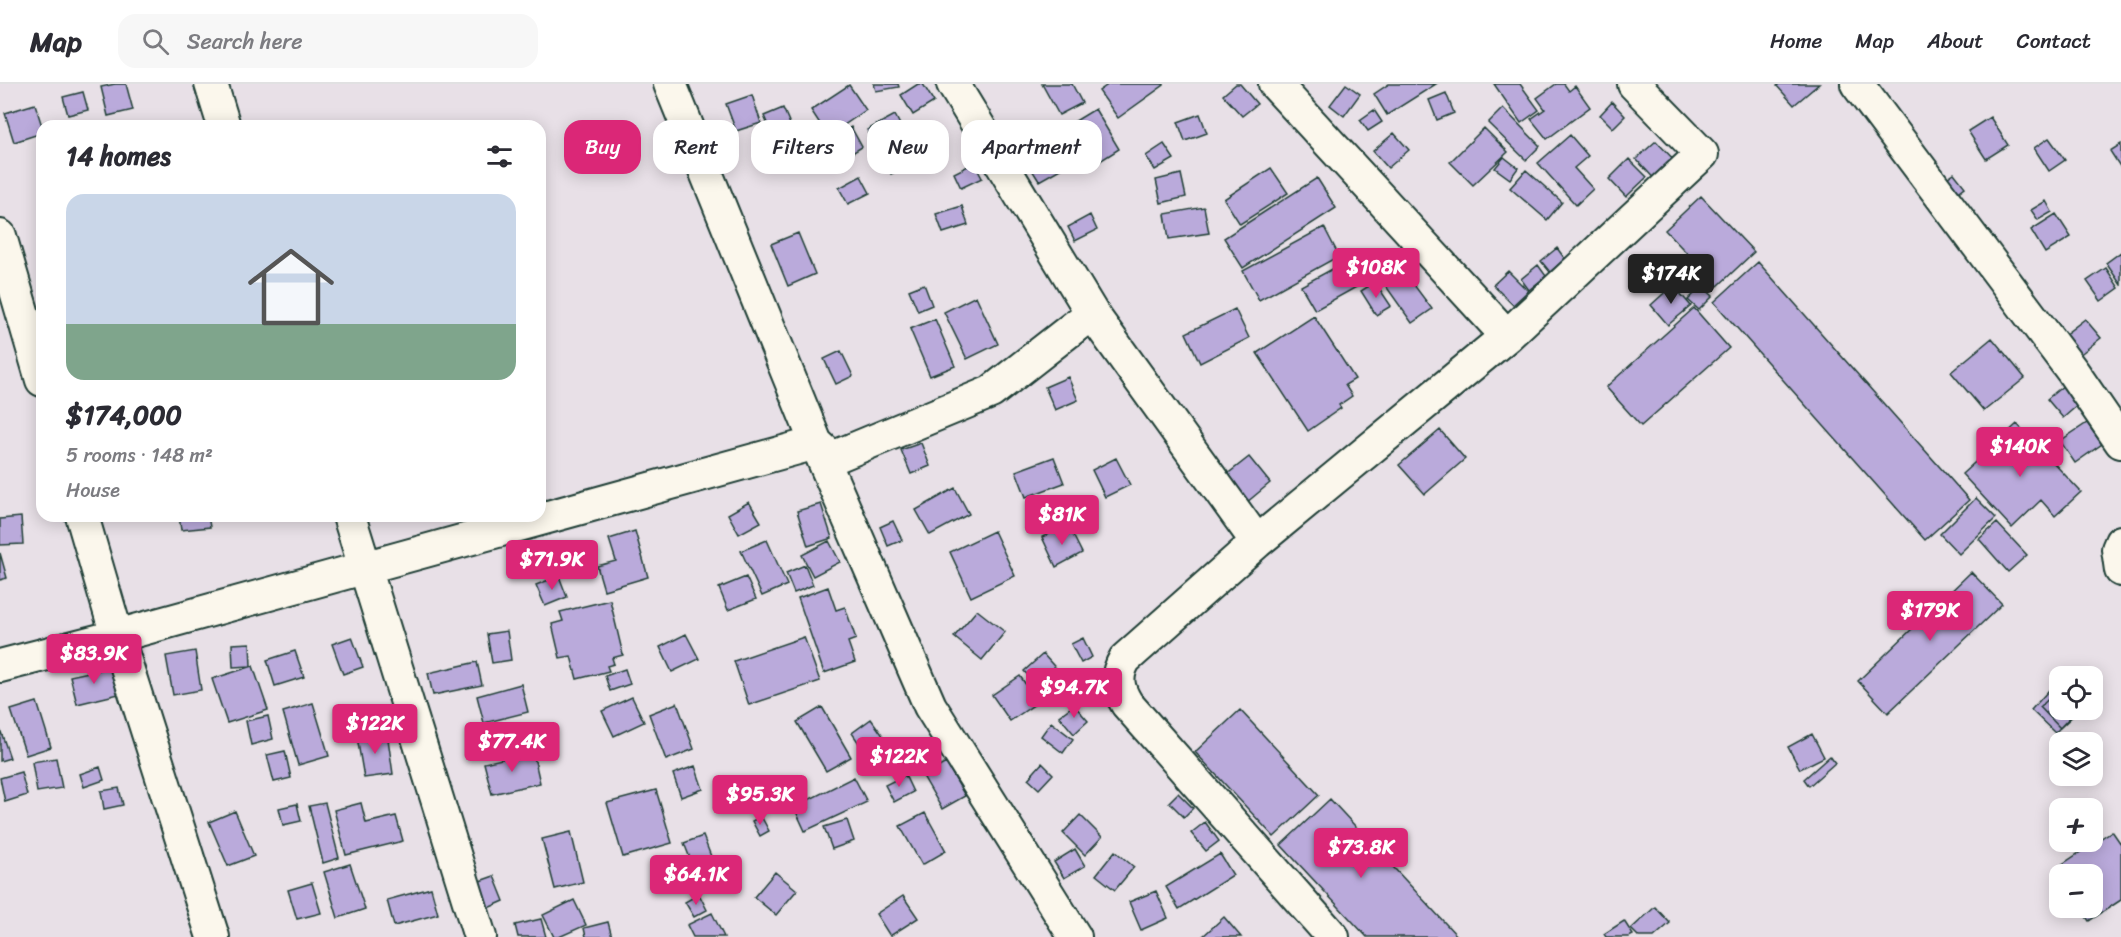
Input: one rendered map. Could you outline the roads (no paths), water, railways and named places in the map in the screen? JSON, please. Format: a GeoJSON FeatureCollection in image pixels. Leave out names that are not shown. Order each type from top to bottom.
{"type":"FeatureCollection","features":[{"type":"Feature","properties":{"kind":"street"},"geometry":{"type":"LineString","coordinates":[[211,84],[222,120]]}},
{"type":"Feature","properties":{"kind":"street"},"geometry":{"type":"LineString","coordinates":[[670,84],[816,443],[930,706],[1075,937]]}},
{"type":"Feature","properties":{"kind":"street"},"geometry":{"type":"LineString","coordinates":[[953,84],[1092,313],[1257,542]]}},
{"type":"Feature","properties":{"kind":"street"},"geometry":{"type":"LineString","coordinates":[[1275,84],[1507,336]]}},
{"type":"Feature","properties":{"kind":"street"},"geometry":{"type":"LineString","coordinates":[[1333,937],[1127,704],[1120,693],[1117,682],[1119,669],[1125,659],[1257,542],[1507,336],[1702,154],[1634,84]]}},
{"type":"Feature","properties":{"kind":"street"},"geometry":{"type":"LineString","coordinates":[[1857,84],[2073,372],[2121,442]]}},
{"type":"Feature","properties":{"kind":"street"},"geometry":{"type":"LineString","coordinates":[[0,236],[36,359]]}},
{"type":"Feature","properties":{"kind":"street"},"geometry":{"type":"LineString","coordinates":[[816,443],[832,458],[991,392],[1092,313]]}},
{"type":"Feature","properties":{"kind":"street"},"geometry":{"type":"LineString","coordinates":[[546,517],[816,443]]}},
{"type":"Feature","properties":{"kind":"street"},"geometry":{"type":"LineString","coordinates":[[84,522],[117,636],[213,937]]}},
{"type":"Feature","properties":{"kind":"street"},"geometry":{"type":"LineString","coordinates":[[351,522],[480,937]]}},
{"type":"Feature","properties":{"kind":"street"},"geometry":{"type":"LineString","coordinates":[[0,666],[117,636],[529,522]]}},
{"type":"Feature","properties":{"kind":"street"},"geometry":{"type":"LineString","coordinates":[[2121,542],[2118,549],[2121,570]]}}]}
